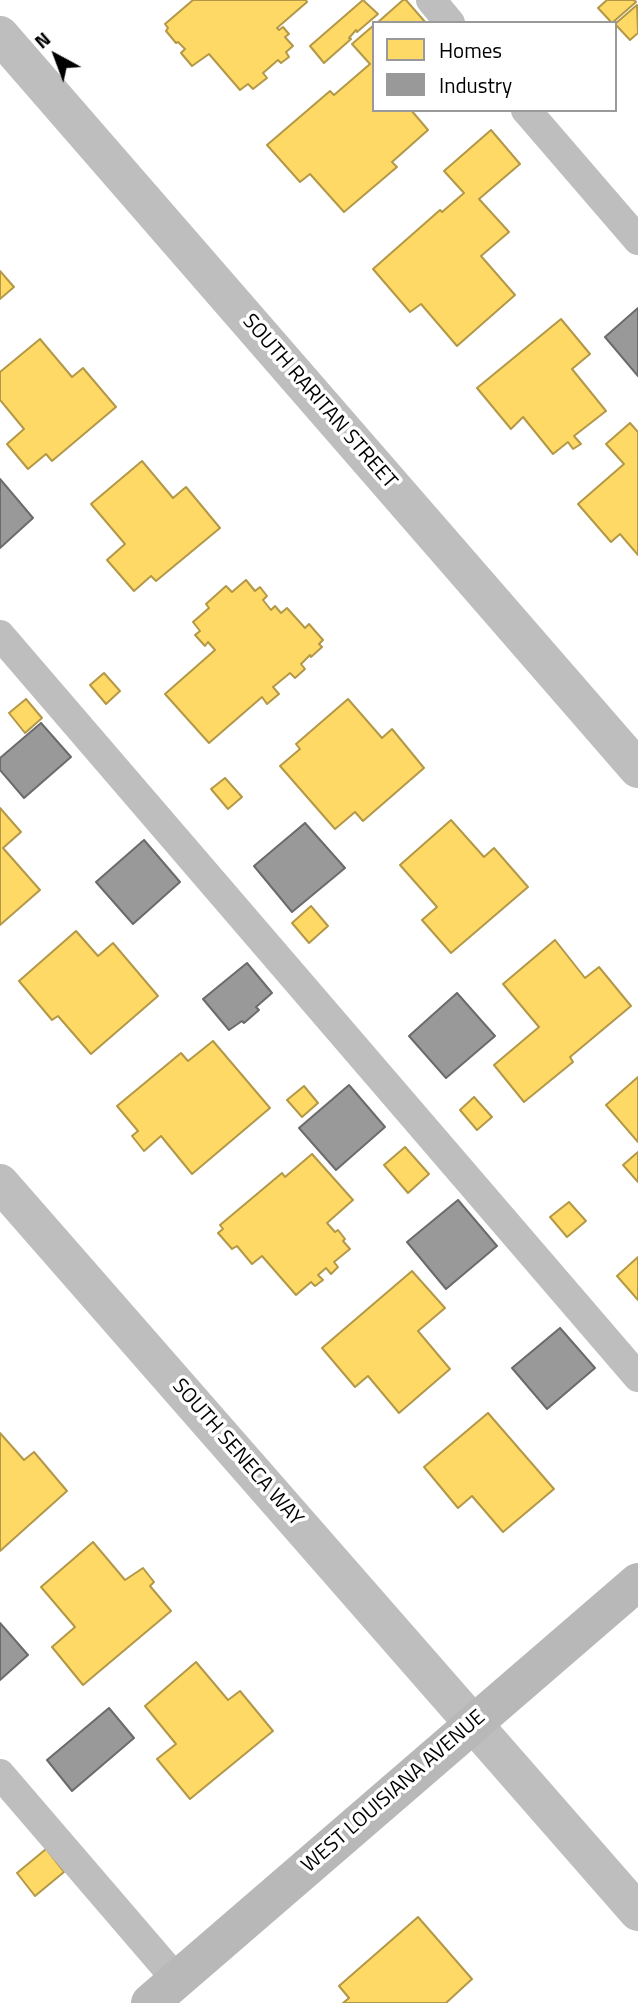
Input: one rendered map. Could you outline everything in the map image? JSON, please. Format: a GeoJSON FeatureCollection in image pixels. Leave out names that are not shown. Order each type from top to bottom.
{"type":"FeatureCollection","features":[{"type":"Feature","properties":{"kind":"street","name":"SOUTH RARITAN STREET"},"geometry":{"type":"LineString","coordinates":[[0,36],[638,769]]}},
{"type":"Feature","properties":{"kind":"street","name":"SOUTH SENECA WAY"},"geometry":{"type":"LineString","coordinates":[[0,1183],[638,1912]]}},
{"type":"Feature","properties":{"kind":"street","name":"WEST LOUISIANA AVENUE"},"geometry":{"type":"LineString","coordinates":[[164,1991],[638,1581]]}},
{"type":"Feature","properties":{"kind":"lane"},"geometry":{"type":"LineString","coordinates":[[430,0],[448,21]]}},
{"type":"Feature","properties":{"kind":"lane"},"geometry":{"type":"LineString","coordinates":[[528,112],[638,240]]}},
{"type":"Feature","properties":{"kind":"lane"},"geometry":{"type":"LineString","coordinates":[[0,635],[638,1377]]}},
{"type":"Feature","properties":{"kind":"lane"},"geometry":{"type":"LineString","coordinates":[[0,1774],[164,1991]]}},
{"type":"Feature","properties":{"kind":"building: Homes"},"geometry":{"type":"Polygon","coordinates":[[[193,0],[307,2],[277,28],[279,30],[283,27],[289,34],[285,37],[293,46],[286,52],[289,57],[281,63],[278,60],[263,73],[267,78],[253,89],[248,84],[240,90],[209,54],[192,66],[181,53],[185,49],[166,31],[168,28],[165,24],[193,0]]]}},
{"type":"Feature","properties":{"kind":"building: Homes"},"geometry":{"type":"Polygon","coordinates":[[[363,0],[378,14],[357,32],[356,30],[349,38],[351,39],[324,63],[310,46],[363,0]]]}},
{"type":"Feature","properties":{"kind":"building: Homes"},"geometry":{"type":"Polygon","coordinates":[[[406,0],[424,21],[379,21],[406,0]]]}},
{"type":"Feature","properties":{"kind":"building: Homes"},"geometry":{"type":"Polygon","coordinates":[[[607,0],[636,2],[614,21],[610,21],[598,8],[607,0]]]}},
{"type":"Feature","properties":{"kind":"building: Homes"},"geometry":{"type":"Polygon","coordinates":[[[637,5],[638,33],[630,40],[617,26],[617,22],[637,5]]]}},
{"type":"Feature","properties":{"kind":"building: Homes"},"geometry":{"type":"Polygon","coordinates":[[[372,27],[372,112],[413,112],[428,130],[392,162],[397,167],[344,212],[310,174],[300,182],[267,145],[330,91],[334,95],[370,64],[352,44],[372,27]]]}},
{"type":"Feature","properties":{"kind":"building: Homes"},"geometry":{"type":"Polygon","coordinates":[[[491,130],[520,164],[479,199],[509,232],[481,256],[515,295],[457,346],[421,304],[410,312],[373,269],[440,210],[442,212],[464,193],[444,171],[491,130]]]}},
{"type":"Feature","properties":{"kind":"building: Homes"},"geometry":{"type":"Polygon","coordinates":[[[0,271],[14,287],[0,299],[0,271]]]}},
{"type":"Feature","properties":{"kind":"building: Homes"},"geometry":{"type":"Polygon","coordinates":[[[561,319],[590,354],[572,369],[606,411],[574,436],[581,444],[573,449],[568,442],[553,454],[523,417],[511,429],[477,388],[561,319]]]}},
{"type":"Feature","properties":{"kind":"building: Homes"},"geometry":{"type":"Polygon","coordinates":[[[40,339],[72,377],[83,368],[116,407],[52,461],[46,454],[28,469],[7,444],[24,429],[0,400],[0,372],[40,339]]]}},
{"type":"Feature","properties":{"kind":"building: Homes"},"geometry":{"type":"Polygon","coordinates":[[[630,423],[638,432],[638,555],[620,534],[611,542],[578,504],[624,464],[606,444],[630,423]]]}},
{"type":"Feature","properties":{"kind":"building: Homes"},"geometry":{"type":"Polygon","coordinates":[[[142,461],[173,498],[186,487],[220,528],[156,581],[151,576],[134,591],[107,560],[125,544],[91,504],[142,461]]]}},
{"type":"Feature","properties":{"kind":"building: Homes"},"geometry":{"type":"Polygon","coordinates":[[[246,580],[255,591],[260,587],[267,596],[263,600],[271,610],[275,606],[281,613],[287,608],[305,628],[309,624],[323,640],[319,644],[322,647],[301,664],[305,669],[295,678],[290,673],[273,687],[279,694],[267,704],[262,697],[209,743],[165,694],[215,650],[208,642],[205,646],[195,635],[200,631],[193,622],[209,608],[206,604],[226,586],[232,592],[246,580]]]}},
{"type":"Feature","properties":{"kind":"building: Homes"},"geometry":{"type":"Polygon","coordinates":[[[104,673],[120,691],[106,704],[90,685],[104,673]]]}},
{"type":"Feature","properties":{"kind":"building: Homes"},"geometry":{"type":"Polygon","coordinates":[[[26,699],[42,718],[25,733],[9,713],[26,699]]]}},
{"type":"Feature","properties":{"kind":"building: Homes"},"geometry":{"type":"Polygon","coordinates":[[[348,699],[382,738],[392,729],[424,768],[363,821],[355,812],[335,829],[280,766],[300,749],[296,744],[348,699]]]}},
{"type":"Feature","properties":{"kind":"building: Homes"},"geometry":{"type":"Polygon","coordinates":[[[225,778],[242,797],[228,809],[211,789],[225,778]]]}},
{"type":"Feature","properties":{"kind":"building: Homes"},"geometry":{"type":"Polygon","coordinates":[[[0,808],[21,832],[3,848],[40,890],[0,925],[0,808]]]}},
{"type":"Feature","properties":{"kind":"building: Homes"},"geometry":{"type":"Polygon","coordinates":[[[451,820],[484,857],[494,848],[528,887],[451,953],[422,920],[437,907],[400,865],[451,820]]]}},
{"type":"Feature","properties":{"kind":"building: Homes"},"geometry":{"type":"Polygon","coordinates":[[[311,906],[328,926],[309,943],[292,923],[311,906]]]}},
{"type":"Feature","properties":{"kind":"building: Homes"},"geometry":{"type":"Polygon","coordinates":[[[76,931],[98,956],[113,943],[158,996],[91,1054],[58,1016],[52,1020],[19,981],[76,931]]]}},
{"type":"Feature","properties":{"kind":"building: Homes"},"geometry":{"type":"Polygon","coordinates":[[[555,940],[585,978],[599,967],[631,1006],[570,1057],[573,1062],[524,1102],[494,1065],[539,1027],[503,984],[555,940]]]}},
{"type":"Feature","properties":{"kind":"building: Homes"},"geometry":{"type":"Polygon","coordinates":[[[213,1041],[270,1108],[192,1174],[161,1136],[144,1151],[132,1136],[138,1131],[117,1106],[181,1053],[188,1061],[213,1041]]]}},
{"type":"Feature","properties":{"kind":"building: Homes"},"geometry":{"type":"Polygon","coordinates":[[[638,1077],[638,1142],[606,1105],[638,1077]]]}},
{"type":"Feature","properties":{"kind":"building: Homes"},"geometry":{"type":"Polygon","coordinates":[[[304,1086],[318,1103],[302,1117],[287,1100],[304,1086]]]}},
{"type":"Feature","properties":{"kind":"building: Homes"},"geometry":{"type":"Polygon","coordinates":[[[474,1097],[492,1117],[477,1130],[460,1110],[474,1097]]]}},
{"type":"Feature","properties":{"kind":"building: Homes"},"geometry":{"type":"Polygon","coordinates":[[[405,1147],[429,1174],[408,1193],[384,1165],[405,1147]]]}},
{"type":"Feature","properties":{"kind":"building: Homes"},"geometry":{"type":"Polygon","coordinates":[[[638,1152],[638,1182],[623,1165],[638,1152]]]}},
{"type":"Feature","properties":{"kind":"building: Homes"},"geometry":{"type":"Polygon","coordinates":[[[312,1154],[353,1200],[327,1223],[335,1232],[338,1230],[350,1249],[334,1262],[338,1267],[331,1274],[326,1268],[318,1275],[323,1280],[315,1286],[311,1282],[296,1295],[262,1256],[252,1264],[237,1246],[232,1249],[218,1233],[223,1229],[220,1225],[282,1173],[285,1177],[312,1154]]]}},
{"type":"Feature","properties":{"kind":"building: Homes"},"geometry":{"type":"Polygon","coordinates":[[[569,1202],[586,1221],[567,1237],[550,1217],[569,1202]]]}},
{"type":"Feature","properties":{"kind":"building: Homes"},"geometry":{"type":"Polygon","coordinates":[[[638,1257],[638,1300],[617,1276],[638,1257]]]}},
{"type":"Feature","properties":{"kind":"building: Homes"},"geometry":{"type":"Polygon","coordinates":[[[412,1271],[445,1308],[418,1331],[450,1369],[399,1413],[368,1376],[355,1387],[322,1348],[412,1271]]]}},
{"type":"Feature","properties":{"kind":"building: Homes"},"geometry":{"type":"Polygon","coordinates":[[[488,1413],[554,1489],[503,1532],[472,1496],[458,1508],[424,1467],[488,1413]]]}},
{"type":"Feature","properties":{"kind":"building: Homes"},"geometry":{"type":"Polygon","coordinates":[[[0,1433],[24,1460],[34,1452],[67,1491],[0,1551],[0,1433]]]}},
{"type":"Feature","properties":{"kind":"building: Homes"},"geometry":{"type":"Polygon","coordinates":[[[93,1542],[125,1580],[143,1568],[154,1582],[150,1586],[171,1611],[83,1685],[52,1647],[75,1627],[41,1587],[93,1542]]]}},
{"type":"Feature","properties":{"kind":"building: Homes"},"geometry":{"type":"Polygon","coordinates":[[[196,1662],[228,1700],[240,1691],[273,1731],[190,1799],[157,1759],[176,1744],[145,1706],[196,1662]]]}},
{"type":"Feature","properties":{"kind":"building: Homes"},"geometry":{"type":"Polygon","coordinates":[[[46,1849],[64,1872],[35,1896],[17,1873],[46,1849]]]}},
{"type":"Feature","properties":{"kind":"building: Homes"},"geometry":{"type":"Polygon","coordinates":[[[418,1917],[472,1979],[446,2003],[343,2003],[349,1998],[339,1986],[418,1917]]]}},
{"type":"Feature","properties":{"kind":"building: Industry"},"geometry":{"type":"Polygon","coordinates":[[[638,308],[638,376],[605,337],[638,308]]]}},
{"type":"Feature","properties":{"kind":"building: Industry"},"geometry":{"type":"Polygon","coordinates":[[[0,479],[33,518],[0,548],[0,479]]]}},
{"type":"Feature","properties":{"kind":"building: Industry"},"geometry":{"type":"Polygon","coordinates":[[[41,723],[71,757],[24,798],[0,770],[0,758],[41,723]]]}},
{"type":"Feature","properties":{"kind":"building: Industry"},"geometry":{"type":"Polygon","coordinates":[[[305,823],[345,868],[292,912],[254,866],[305,823]]]}},
{"type":"Feature","properties":{"kind":"building: Industry"},"geometry":{"type":"Polygon","coordinates":[[[144,840],[180,882],[133,924],[96,882],[144,840]]]}},
{"type":"Feature","properties":{"kind":"building: Industry"},"geometry":{"type":"Polygon","coordinates":[[[247,963],[272,993],[256,1007],[259,1010],[244,1023],[242,1021],[229,1030],[203,999],[247,963]]]}},
{"type":"Feature","properties":{"kind":"building: Industry"},"geometry":{"type":"Polygon","coordinates":[[[457,993],[495,1036],[446,1078],[409,1036],[457,993]]]}},
{"type":"Feature","properties":{"kind":"building: Industry"},"geometry":{"type":"Polygon","coordinates":[[[349,1085],[385,1127],[336,1170],[299,1128],[349,1085]]]}},
{"type":"Feature","properties":{"kind":"building: Industry"},"geometry":{"type":"Polygon","coordinates":[[[458,1200],[497,1246],[446,1289],[407,1242],[458,1200]]]}},
{"type":"Feature","properties":{"kind":"building: Industry"},"geometry":{"type":"Polygon","coordinates":[[[560,1328],[595,1368],[547,1409],[512,1368],[560,1328]]]}},
{"type":"Feature","properties":{"kind":"building: Industry"},"geometry":{"type":"Polygon","coordinates":[[[0,1623],[28,1655],[0,1680],[0,1623]]]}},
{"type":"Feature","properties":{"kind":"building: Industry"},"geometry":{"type":"Polygon","coordinates":[[[109,1708],[134,1738],[72,1791],[47,1760],[109,1708]]]}}]}
